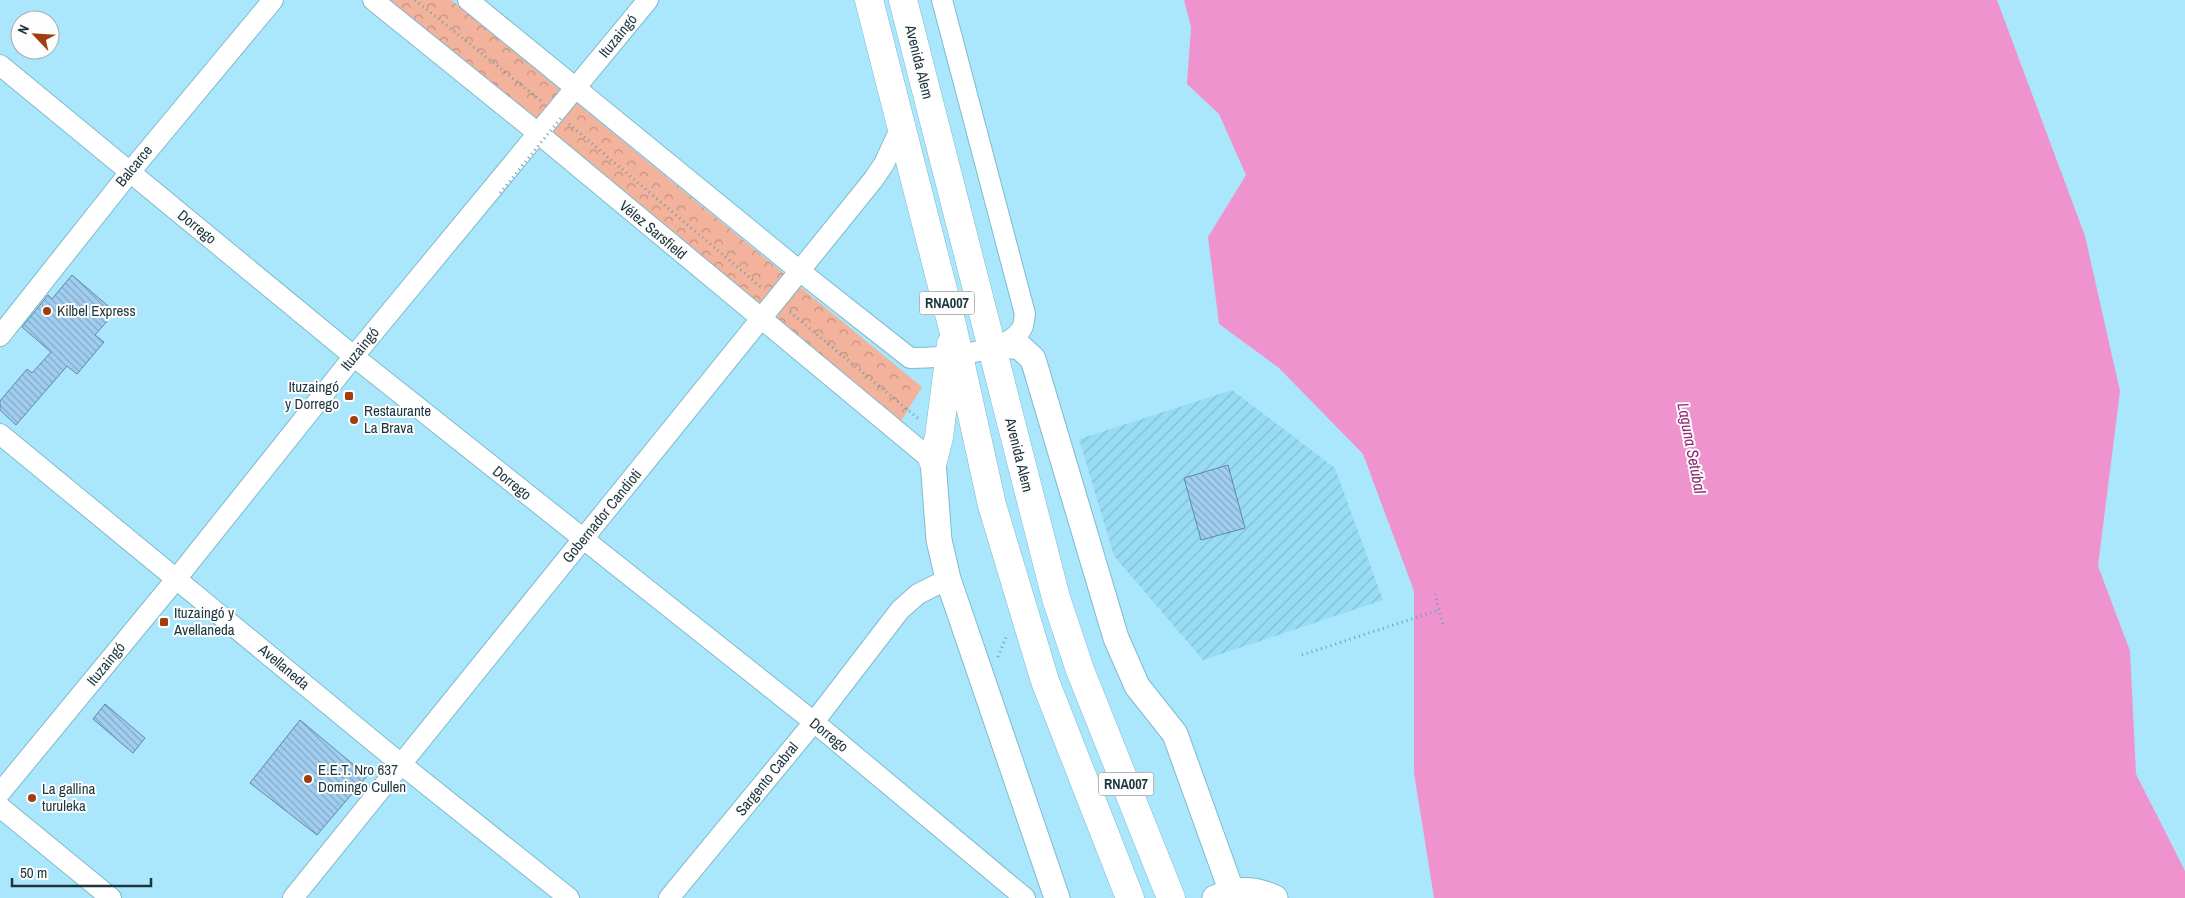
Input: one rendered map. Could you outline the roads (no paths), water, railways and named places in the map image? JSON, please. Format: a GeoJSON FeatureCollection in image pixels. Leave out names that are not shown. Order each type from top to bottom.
{"type":"FeatureCollection","features":[{"type":"Feature","properties":{"kind":"highway","name":"RNA007"},"geometry":{"type":"LineString","coordinates":[[869,0],[992,505],[1045,681],[1130,898]]}},
{"type":"Feature","properties":{"kind":"highway","name":"Avenida Alem"},"geometry":{"type":"LineString","coordinates":[[903,0],[996,346],[1059,606],[1080,670],[1172,898]]}},
{"type":"Feature","properties":{"kind":"highway"},"geometry":{"type":"LineString","coordinates":[[933,461],[939,437],[954,348]]}},
{"type":"Feature","properties":{"kind":"street","name":"Balcarce"},"geometry":{"type":"LineString","coordinates":[[0,336],[130,172],[273,0]]}},
{"type":"Feature","properties":{"kind":"street","name":"Vélez Sarsfield"},"geometry":{"type":"LineString","coordinates":[[373,0],[933,461]]}},
{"type":"Feature","properties":{"kind":"street"},"geometry":{"type":"LineString","coordinates":[[468,0],[801,272],[910,358],[954,348],[996,346],[1020,347],[1033,359],[1116,638],[1137,686],[1175,734],[1227,895],[1256,891],[1275,898]]}},
{"type":"Feature","properties":{"kind":"street","name":"Ituzaingó"},"geometry":{"type":"LineString","coordinates":[[0,793],[177,578],[354,356],[538,134],[558,116],[576,88],[648,0]]}},
{"type":"Feature","properties":{"kind":"street"},"geometry":{"type":"LineString","coordinates":[[942,0],[1024,305],[1023,326],[996,346]]}},
{"type":"Feature","properties":{"kind":"street","name":"Dorrego"},"geometry":{"type":"LineString","coordinates":[[0,65],[354,356],[582,540],[814,722],[1025,898]]}},
{"type":"Feature","properties":{"kind":"street","name":"Gobernador Candioti"},"geometry":{"type":"LineString","coordinates":[[293,898],[760,319],[801,272],[873,180],[884,164],[901,127]]}},
{"type":"Feature","properties":{"kind":"street","name":"Avellaneda"},"geometry":{"type":"LineString","coordinates":[[0,434],[401,764],[569,898]]}},
{"type":"Feature","properties":{"kind":"street"},"geometry":{"type":"LineString","coordinates":[[933,461],[939,540],[948,579],[1057,898]]}},
{"type":"Feature","properties":{"kind":"street","name":"Sargento Cabral"},"geometry":{"type":"LineString","coordinates":[[669,898],[814,722],[900,610],[918,594],[948,579]]}},
{"type":"Feature","properties":{"kind":"street"},"geometry":{"type":"LineString","coordinates":[[0,807],[112,898]]}},
{"type":"Feature","properties":{"kind":"water","name":"Laguna Setúbal"},"geometry":{"type":"Polygon","coordinates":[[[1184,0],[1997,0],[2085,236],[2120,391],[2098,566],[2130,651],[2136,774],[2185,871],[2185,898],[1434,898],[1414,773],[1414,591],[1363,454],[1279,368],[1219,324],[1208,237],[1246,175],[1219,114],[1187,84],[1191,27],[1184,0]]]}},
{"type":"Feature","properties":{"kind":"place","name":"Kilbel Express"},"geometry":{"type":"Point","coordinates":[47,311]}},
{"type":"Feature","properties":{"kind":"place","name":"Ituzaingó y Dorrego"},"geometry":{"type":"Point","coordinates":[349,396]}},
{"type":"Feature","properties":{"kind":"place","name":"Restaurante La Brava"},"geometry":{"type":"Point","coordinates":[354,420]}},
{"type":"Feature","properties":{"kind":"place","name":"Ituzaingó y Avellaneda"},"geometry":{"type":"Point","coordinates":[164,622]}},
{"type":"Feature","properties":{"kind":"place","name":"E.E.T. Nro 637 Domingo Cullen"},"geometry":{"type":"Point","coordinates":[308,779]}},
{"type":"Feature","properties":{"kind":"place","name":"La gallina turuleka"},"geometry":{"type":"Point","coordinates":[32,798]}}]}
